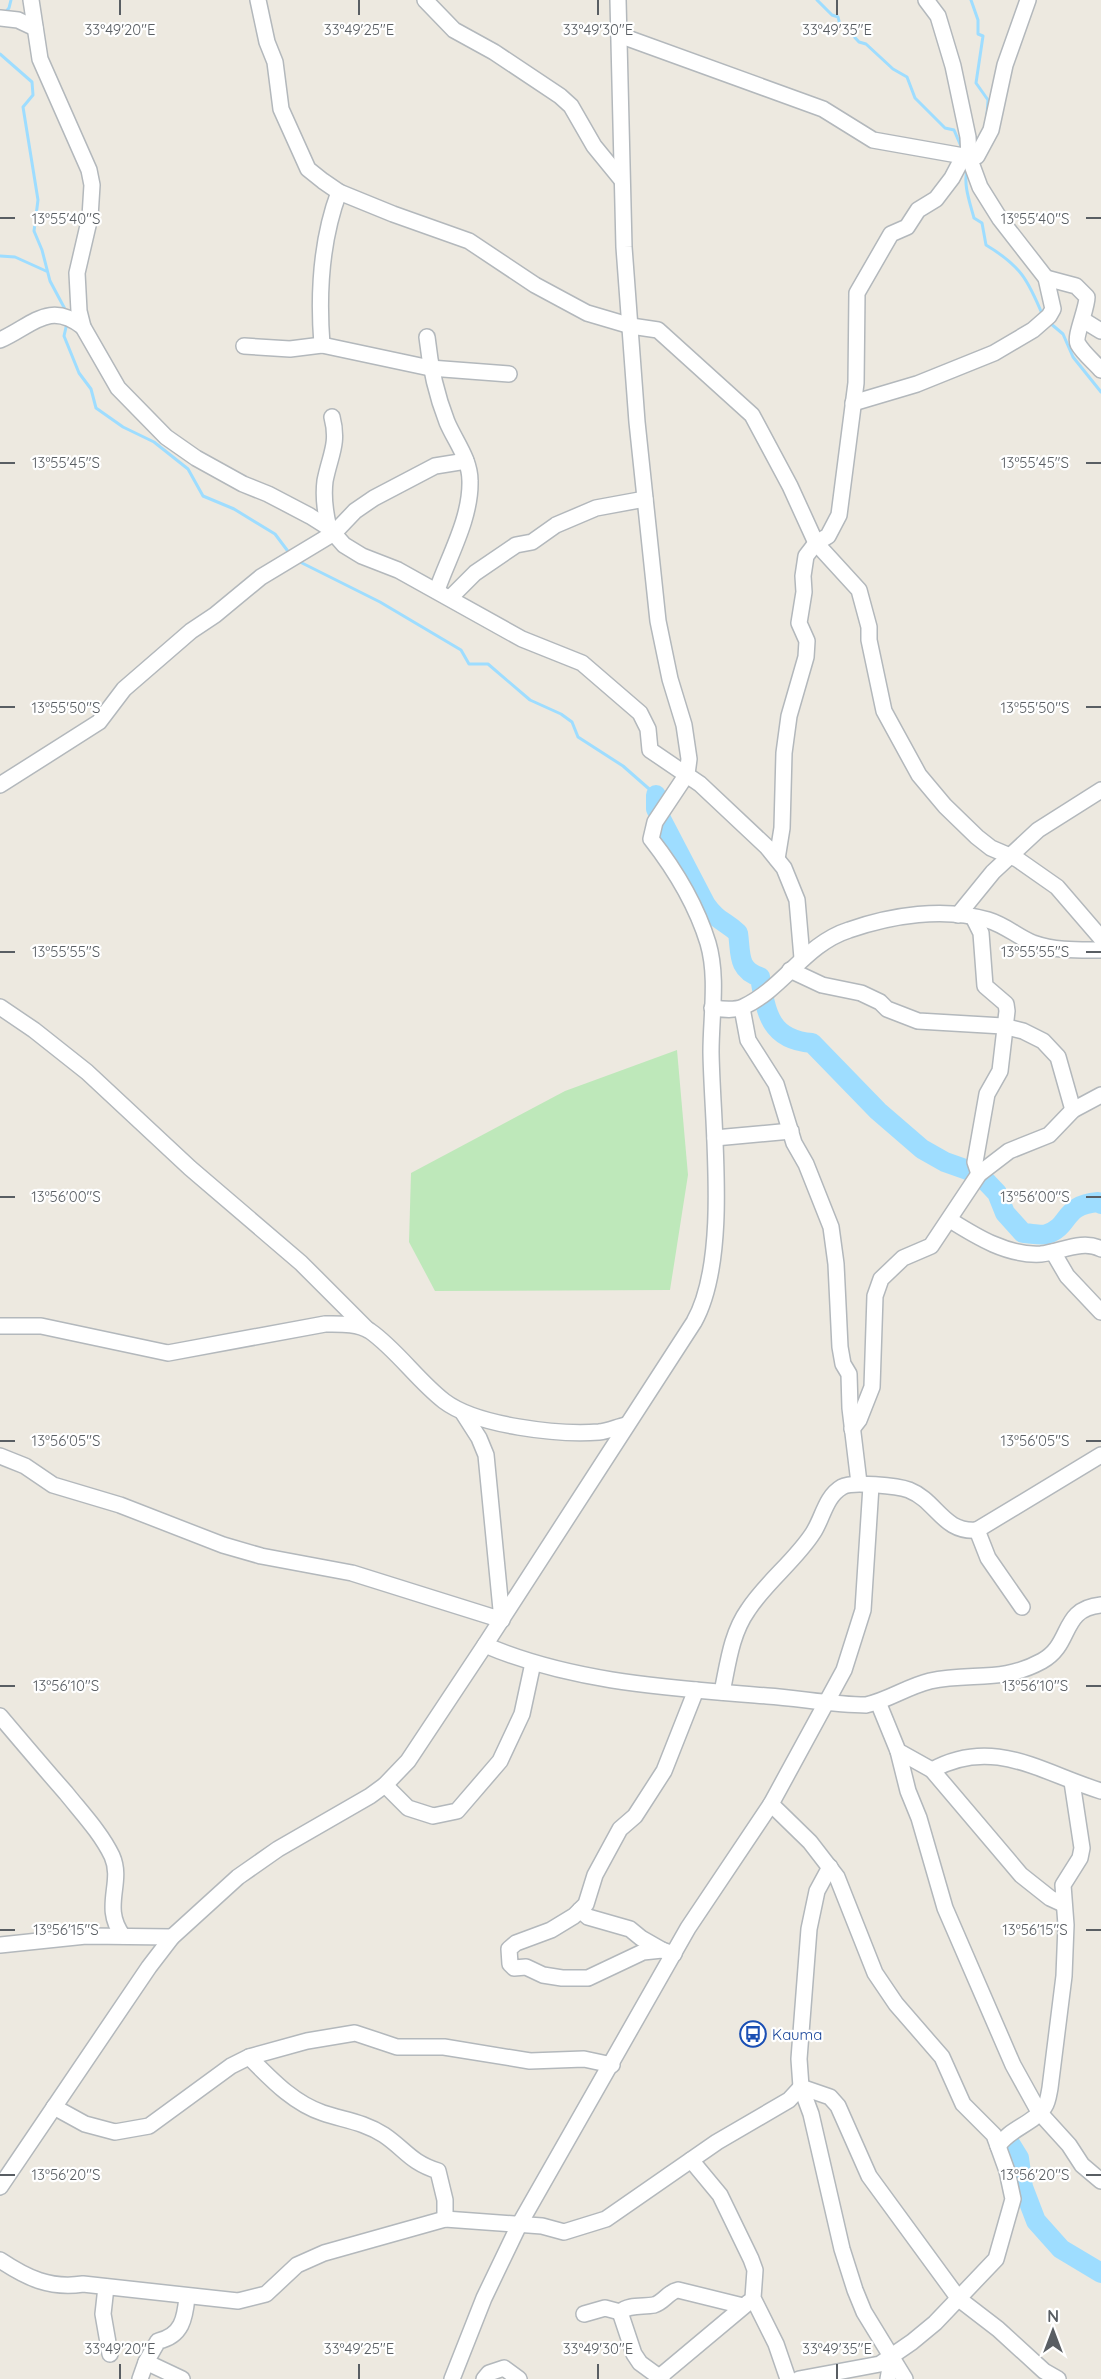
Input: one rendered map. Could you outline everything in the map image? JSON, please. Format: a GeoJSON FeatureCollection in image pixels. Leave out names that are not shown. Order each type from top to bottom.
{"type":"FeatureCollection","features":[{"type":"Feature","properties":{"kind":"street"},"geometry":{"type":"LineString","coordinates":[[30,0],[40,59],[89,170],[92,185],[88,230],[77,273],[79,311],[83,327],[118,388],[166,437],[219,471],[268,494],[332,530],[344,545],[362,556],[398,570],[522,639],[582,663],[640,713],[648,729],[650,750],[666,764],[687,774],[777,859],[790,880],[797,900],[802,958]]}},
{"type":"Feature","properties":{"kind":"street"},"geometry":{"type":"LineString","coordinates":[[258,0],[267,42],[275,62],[281,109],[308,169],[339,192],[469,241],[574,307],[631,326],[658,330],[757,421],[816,543],[860,590],[884,711],[904,751],[925,783],[977,837],[991,848],[1017,859],[1057,887],[1101,938]]}},
{"type":"Feature","properties":{"kind":"street"},"geometry":{"type":"LineString","coordinates":[[425,0],[454,30],[494,52],[560,96],[571,106],[594,146],[621,180]]}},
{"type":"Feature","properties":{"kind":"street"},"geometry":{"type":"LineString","coordinates":[[0,2187],[148,1967],[172,1937],[238,1877],[385,1785],[408,1761],[694,1322],[707,1296],[714,1241],[712,959],[708,942],[680,879],[651,839],[659,815],[687,774],[688,743],[658,621],[645,499],[621,180],[618,0]]}},
{"type":"Feature","properties":{"kind":"street"},"geometry":{"type":"LineString","coordinates":[[777,859],[782,828],[784,753],[789,716],[806,657],[807,641],[799,623],[804,592],[803,576],[806,556],[816,543],[828,536],[838,515],[853,403],[858,288],[891,234],[907,227],[918,210],[936,199],[966,157],[968,137],[953,66],[938,16],[926,0]]}},
{"type":"Feature","properties":{"kind":"street"},"geometry":{"type":"LineString","coordinates":[[619,35],[823,109],[873,140],[966,157],[977,156],[988,138],[1005,65],[1028,0]]}},
{"type":"Feature","properties":{"kind":"street"},"geometry":{"type":"LineString","coordinates":[[0,18],[18,20],[35,28]]}},
{"type":"Feature","properties":{"kind":"street"},"geometry":{"type":"LineString","coordinates":[[853,403],[917,384],[994,353],[1033,330],[1044,319],[1052,300],[1046,278],[1000,219],[980,187],[966,157]]}},
{"type":"Feature","properties":{"kind":"street"},"geometry":{"type":"LineString","coordinates":[[322,345],[321,297],[325,242],[339,192]]}},
{"type":"Feature","properties":{"kind":"street"},"geometry":{"type":"LineString","coordinates":[[1046,278],[1076,286],[1087,297],[1083,320],[1076,338],[1078,344],[1101,370]]}},
{"type":"Feature","properties":{"kind":"street"},"geometry":{"type":"LineString","coordinates":[[0,340],[48,314],[67,317],[83,327]]}},
{"type":"Feature","properties":{"kind":"street"},"geometry":{"type":"LineString","coordinates":[[1083,320],[1101,331]]}},
{"type":"Feature","properties":{"kind":"street"},"geometry":{"type":"LineString","coordinates":[[428,337],[430,368],[447,423],[466,461],[471,483],[467,510],[443,594]]}},
{"type":"Feature","properties":{"kind":"street"},"geometry":{"type":"LineString","coordinates":[[244,346],[264,349],[317,348],[322,345],[430,368],[509,374]]}},
{"type":"Feature","properties":{"kind":"street"},"geometry":{"type":"LineString","coordinates":[[332,417],[335,449],[325,482],[324,497],[332,530]]}},
{"type":"Feature","properties":{"kind":"street"},"geometry":{"type":"LineString","coordinates":[[0,785],[99,722],[124,688],[191,631],[215,615],[261,577],[332,530],[355,511],[397,484],[435,466],[466,461]]}},
{"type":"Feature","properties":{"kind":"street"},"geometry":{"type":"LineString","coordinates":[[443,594],[516,545],[532,542],[556,525],[596,508],[645,499]]}},
{"type":"Feature","properties":{"kind":"street"},"geometry":{"type":"LineString","coordinates":[[965,916],[1008,856],[1038,830],[1101,790]]}},
{"type":"Feature","properties":{"kind":"street"},"geometry":{"type":"LineString","coordinates":[[712,1008],[742,1008],[832,936],[909,916],[965,916],[990,921],[1022,938],[1049,947],[1101,951]]}},
{"type":"Feature","properties":{"kind":"street"},"geometry":{"type":"LineString","coordinates":[[965,916],[981,933],[985,986],[1006,1004],[1000,1071],[987,1094],[975,1162],[979,1174]]}},
{"type":"Feature","properties":{"kind":"street"},"geometry":{"type":"LineString","coordinates":[[790,970],[822,985],[861,993],[880,1002],[887,1009],[918,1021],[966,1022],[1004,1026],[1023,1031],[1043,1041],[1058,1057],[1073,1110]]}},
{"type":"Feature","properties":{"kind":"street"},"geometry":{"type":"LineString","coordinates":[[0,1007],[34,1030],[87,1072],[190,1168],[301,1263],[444,1401],[463,1413],[518,1426],[578,1432],[602,1431],[626,1425]]}},
{"type":"Feature","properties":{"kind":"street"},"geometry":{"type":"LineString","coordinates":[[452,2379],[484,2298],[519,2225],[612,2065],[668,1952],[771,1804],[844,1670],[863,1610],[865,1484],[852,1429],[849,1374],[843,1364],[840,1347],[836,1264],[831,1227],[791,1131],[776,1084],[748,1040],[742,1008]]}},
{"type":"Feature","properties":{"kind":"street"},"geometry":{"type":"LineString","coordinates":[[852,1429],[859,1420],[872,1387],[875,1296],[881,1279],[903,1258],[930,1246],[950,1220],[979,1174],[1010,1151],[1049,1135],[1073,1110],[1101,1095]]}},
{"type":"Feature","properties":{"kind":"street"},"geometry":{"type":"LineString","coordinates":[[715,1138],[791,1131]]}},
{"type":"Feature","properties":{"kind":"street"},"geometry":{"type":"LineString","coordinates":[[950,1220],[982,1240],[1039,1254],[1083,1246],[1101,1249]]}},
{"type":"Feature","properties":{"kind":"street"},"geometry":{"type":"LineString","coordinates":[[1053,1252],[1066,1276],[1101,1312]]}},
{"type":"Feature","properties":{"kind":"street"},"geometry":{"type":"LineString","coordinates":[[0,1326],[40,1326],[168,1353],[325,1324],[343,1324],[369,1331]]}},
{"type":"Feature","properties":{"kind":"street"},"geometry":{"type":"LineString","coordinates":[[463,1413],[479,1437],[488,1467],[502,1620]]}},
{"type":"Feature","properties":{"kind":"street"},"geometry":{"type":"LineString","coordinates":[[722,1692],[733,1642],[748,1608],[813,1532],[832,1496],[843,1486],[865,1484],[909,1490],[952,1526],[964,1531],[977,1530],[1101,1455]]}},
{"type":"Feature","properties":{"kind":"street"},"geometry":{"type":"LineString","coordinates":[[0,1456],[25,1466],[53,1485],[120,1505],[223,1545],[261,1556],[352,1573],[502,1620]]}},
{"type":"Feature","properties":{"kind":"street"},"geometry":{"type":"LineString","coordinates":[[977,1530],[988,1558],[1022,1606]]}},
{"type":"Feature","properties":{"kind":"street"},"geometry":{"type":"LineString","coordinates":[[485,1646],[532,1663],[594,1677],[696,1690],[853,1705],[878,1702],[908,1686],[945,1678],[991,1677],[1019,1672],[1055,1652],[1076,1613],[1087,1606],[1101,1605]]}},
{"type":"Feature","properties":{"kind":"street"},"geometry":{"type":"LineString","coordinates":[[385,1785],[408,1808],[433,1815],[457,1811],[500,1761],[522,1714],[532,1663]]}},
{"type":"Feature","properties":{"kind":"street"},"geometry":{"type":"LineString","coordinates":[[668,1952],[643,1952],[588,1978],[562,1978],[543,1975],[526,1967],[514,1968],[510,1965],[509,1949],[516,1943],[551,1930],[586,1904],[595,1875],[620,1829],[640,1808],[664,1771],[696,1690]]}},
{"type":"Feature","properties":{"kind":"street"},"geometry":{"type":"LineString","coordinates":[[878,1702],[898,1751],[908,1791],[919,1818],[945,1908],[1013,2065],[1039,2112],[1069,2145],[1082,2165],[1101,2181]]}},
{"type":"Feature","properties":{"kind":"street"},"geometry":{"type":"LineString","coordinates":[[0,1716],[92,1825],[111,1854],[115,1870],[112,1913],[114,1925],[123,1936]]}},
{"type":"Feature","properties":{"kind":"street"},"geometry":{"type":"LineString","coordinates":[[898,1751],[932,1770],[1021,1875],[1050,1898],[1064,1904]]}},
{"type":"Feature","properties":{"kind":"street"},"geometry":{"type":"LineString","coordinates":[[932,1770],[947,1762],[967,1757],[1002,1757],[1043,1767],[1100,1793]]}},
{"type":"Feature","properties":{"kind":"street"},"geometry":{"type":"LineString","coordinates":[[998,2146],[1004,2136],[1046,2106],[1050,2088],[1065,1947],[1063,1885],[1080,1858],[1082,1848],[1072,1782]]}},
{"type":"Feature","properties":{"kind":"street"},"geometry":{"type":"LineString","coordinates":[[771,1804],[810,1842],[830,1867],[844,1892],[875,1973],[896,2004],[931,2041],[942,2057],[963,2104],[994,2135],[1011,2184],[1012,2211],[996,2259],[935,2323],[880,2364],[799,2379]]}},
{"type":"Feature","properties":{"kind":"street"},"geometry":{"type":"LineString","coordinates":[[830,1867],[817,1891],[809,1929],[799,2059],[801,2087],[813,2122],[842,2249],[855,2290],[864,2312],[904,2379]]}},
{"type":"Feature","properties":{"kind":"street"},"geometry":{"type":"LineString","coordinates":[[580,1910],[588,1917],[630,1929],[641,1938],[668,1952]]}},
{"type":"Feature","properties":{"kind":"street"},"geometry":{"type":"LineString","coordinates":[[0,1945],[86,1936],[172,1937]]}},
{"type":"Feature","properties":{"kind":"street"},"geometry":{"type":"LineString","coordinates":[[54,2107],[85,2124],[115,2132],[149,2126],[231,2066],[249,2057],[307,2041],[355,2033],[397,2047],[444,2047],[530,2061],[584,2059],[612,2065]]}},
{"type":"Feature","properties":{"kind":"street"},"geometry":{"type":"LineString","coordinates":[[249,2057],[268,2077],[303,2105],[324,2114],[347,2117],[370,2127],[384,2135],[412,2161],[438,2171],[445,2200],[445,2219]]}},
{"type":"Feature","properties":{"kind":"street"},"geometry":{"type":"LineString","coordinates":[[0,2260],[26,2277],[48,2284],[106,2287],[228,2301],[249,2300],[266,2294],[278,2285],[286,2273],[309,2259],[445,2219],[519,2225],[564,2232],[606,2219],[747,2123],[782,2105],[801,2087]]}},
{"type":"Feature","properties":{"kind":"street"},"geometry":{"type":"LineString","coordinates":[[801,2087],[830,2097],[838,2106],[869,2176],[959,2299],[998,2329],[1044,2371],[1058,2379]]}},
{"type":"Feature","properties":{"kind":"street"},"geometry":{"type":"LineString","coordinates":[[620,2312],[634,2354],[640,2363],[659,2378],[748,2302],[756,2282],[751,2259],[720,2195],[692,2160]]}},
{"type":"Feature","properties":{"kind":"street"},"geometry":{"type":"LineString","coordinates":[[106,2287],[103,2314],[110,2354]]}},
{"type":"Feature","properties":{"kind":"street"},"geometry":{"type":"LineString","coordinates":[[620,2312],[624,2308],[656,2304],[665,2300],[671,2292],[678,2290],[748,2302],[776,2344],[788,2379]]}},
{"type":"Feature","properties":{"kind":"street"},"geometry":{"type":"LineString","coordinates":[[140,2379],[146,2361],[158,2341],[168,2339],[178,2332],[186,2315],[187,2297]]}},
{"type":"Feature","properties":{"kind":"street"},"geometry":{"type":"LineString","coordinates":[[584,2314],[605,2308],[620,2312]]}},
{"type":"Feature","properties":{"kind":"street"},"geometry":{"type":"LineString","coordinates":[[888,2379],[892,2356]]}},
{"type":"Feature","properties":{"kind":"street"},"geometry":{"type":"LineString","coordinates":[[146,2361],[182,2379]]}},
{"type":"Feature","properties":{"kind":"street"},"geometry":{"type":"LineString","coordinates":[[484,2379],[489,2373],[504,2368],[519,2379]]}},
{"type":"Feature","properties":{"kind":"green space"},"geometry":{"type":"Polygon","coordinates":[[[677,1050],[688,1175],[670,1290],[435,1291],[409,1242],[411,1173],[565,1091],[677,1050]]]}},
{"type":"Feature","properties":{"kind":"waterway"},"geometry":{"type":"LineString","coordinates":[[4,14],[11,0]]}},
{"type":"Feature","properties":{"kind":"waterway"},"geometry":{"type":"LineString","coordinates":[[817,0],[832,15],[838,17],[840,25],[859,42],[866,44],[893,69],[907,77],[915,98],[945,128],[954,130],[963,151]]}},
{"type":"Feature","properties":{"kind":"waterway"},"geometry":{"type":"LineString","coordinates":[[971,0],[978,20],[978,34],[983,36],[976,83],[988,100],[987,115]]}},
{"type":"Feature","properties":{"kind":"waterway"},"geometry":{"type":"LineString","coordinates":[[0,54],[32,82],[33,95],[23,107],[38,200],[34,231],[42,250],[50,281],[66,311]]}},
{"type":"Feature","properties":{"kind":"waterway"},"geometry":{"type":"LineString","coordinates":[[968,167],[966,186],[974,218],[982,223],[986,245],[1008,260],[1022,275],[1043,316]]}},
{"type":"Feature","properties":{"kind":"waterway"},"geometry":{"type":"LineString","coordinates":[[0,256],[15,257],[46,271]]}},
{"type":"Feature","properties":{"kind":"waterway"},"geometry":{"type":"LineString","coordinates":[[67,323],[64,336],[79,373],[91,389],[96,408],[123,427],[154,442],[188,469],[203,496],[234,509],[275,534],[290,554]]}},
{"type":"Feature","properties":{"kind":"waterway"},"geometry":{"type":"LineString","coordinates":[[1050,323],[1063,334],[1073,357],[1101,392]]}},
{"type":"Feature","properties":{"kind":"waterway"},"geometry":{"type":"LineString","coordinates":[[296,560],[380,602],[461,650],[469,664],[488,664],[530,700],[561,714],[572,722],[578,737],[623,766],[656,795]]}},
{"type":"Feature","properties":{"kind":"waterway"},"geometry":{"type":"LineString","coordinates":[[656,795],[656,809],[706,905],[718,918],[738,933],[740,954],[744,965],[747,970],[760,977],[768,1013],[779,1030],[798,1041],[812,1043],[878,1111],[922,1149],[945,1162],[979,1174],[997,1193],[1005,1213],[1023,1233],[1047,1234],[1060,1226],[1078,1207],[1098,1202],[1101,1204]]}},
{"type":"Feature","properties":{"kind":"waterway"},"geometry":{"type":"LineString","coordinates":[[1011,2145],[1019,2158],[1023,2187],[1036,2221],[1061,2249],[1101,2273]]}},
{"type":"Feature","properties":{"kind":"place","name":"Kauma"},"geometry":{"type":"Point","coordinates":[753,2034]}}]}
